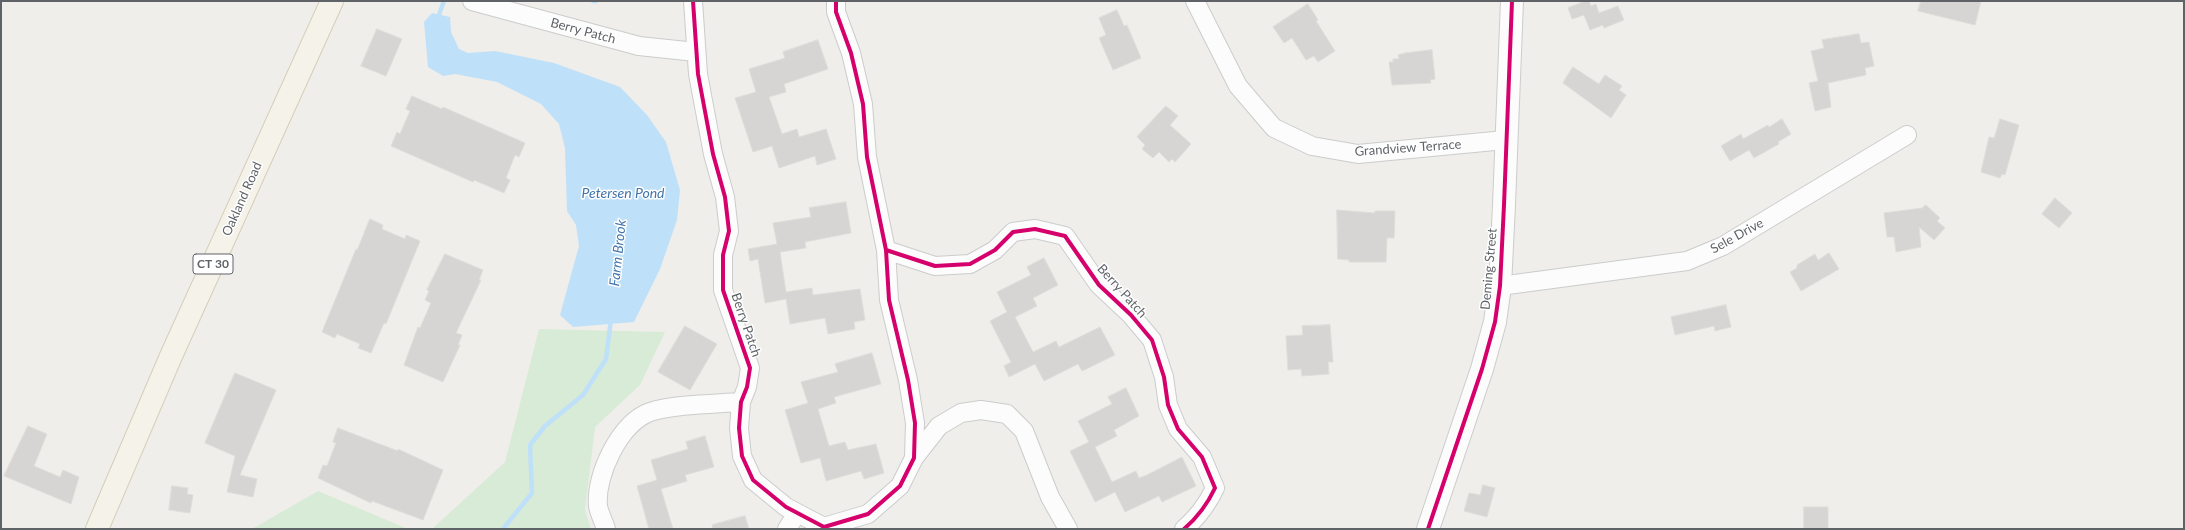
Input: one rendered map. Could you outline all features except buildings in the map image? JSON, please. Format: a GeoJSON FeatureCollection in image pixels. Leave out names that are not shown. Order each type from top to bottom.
{"type":"FeatureCollection","features":[{"type":"Feature","properties":{"kind":"main road","name":"Oakland Road"},"geometry":{"type":"LineString","coordinates":[[97,529],[171,356],[332,1]]}},
{"type":"Feature","properties":{"kind":"street","name":"Berry Patch"},"geometry":{"type":"LineString","coordinates":[[472,1],[639,46],[696,52]]}},
{"type":"Feature","properties":{"kind":"street","name":"Berry Patch"},"geometry":{"type":"LineString","coordinates":[[693,1],[698,74],[713,154],[726,197],[728,230],[723,255],[723,290],[750,368],[747,387],[741,402],[739,428],[742,456],[753,480],[786,507],[824,527],[868,514],[900,486],[914,458],[939,426],[961,414],[981,410],[1007,414],[1024,431],[1033,459],[1050,497],[1068,529]]}},
{"type":"Feature","properties":{"kind":"street","name":"Berry Patch"},"geometry":{"type":"LineString","coordinates":[[836,1],[836,12],[851,53],[863,104],[867,157],[886,250],[889,300],[908,380],[915,423],[914,458]]}},
{"type":"Feature","properties":{"kind":"street","name":"Grandview Terrace"},"geometry":{"type":"LineString","coordinates":[[1195,1],[1238,86],[1274,128],[1312,146],[1358,154],[1505,140]]}},
{"type":"Feature","properties":{"kind":"street","name":"Deming Street"},"geometry":{"type":"LineString","coordinates":[[1428,529],[1482,369],[1495,322],[1500,286],[1512,1]]}},
{"type":"Feature","properties":{"kind":"street","name":"Sele Drive"},"geometry":{"type":"LineString","coordinates":[[1500,286],[1687,261],[1723,246],[1907,135]]}},
{"type":"Feature","properties":{"kind":"street","name":"Berry Patch"},"geometry":{"type":"LineString","coordinates":[[886,250],[936,266],[970,264],[995,250],[1013,232],[1034,228],[1065,236],[1099,285],[1131,315],[1152,340],[1164,377],[1168,405],[1178,429],[1202,456],[1215,488],[1207,505],[1195,520],[1184,529]]}},
{"type":"Feature","properties":{"kind":"street"},"geometry":{"type":"LineString","coordinates":[[606,529],[598,506],[602,477],[609,456],[632,423],[650,412],[741,402]]}},
{"type":"Feature","properties":{"kind":"street"},"geometry":{"type":"LineString","coordinates":[[787,529],[797,513]]}},
{"type":"Feature","properties":{"kind":"green space"},"geometry":{"type":"Polygon","coordinates":[[[539,329],[665,332],[640,385],[595,427],[585,510],[591,529],[432,529],[505,462],[539,329]]]}},
{"type":"Feature","properties":{"kind":"green space"},"geometry":{"type":"Polygon","coordinates":[[[318,491],[408,529],[252,529],[318,491]]]}},
{"type":"Feature","properties":{"kind":"water","name":"Petersen Pond"},"geometry":{"type":"Polygon","coordinates":[[[432,13],[450,17],[451,32],[459,49],[468,53],[495,51],[554,63],[620,87],[647,115],[666,142],[680,190],[677,220],[660,269],[634,322],[573,327],[560,315],[579,246],[576,225],[567,211],[565,148],[559,124],[541,104],[497,82],[455,74],[443,76],[428,67],[424,22],[432,13]]]}},
{"type":"Feature","properties":{"kind":"waterway","name":"Farm Brook"},"geometry":{"type":"LineString","coordinates":[[437,20],[444,1]]}},
{"type":"Feature","properties":{"kind":"waterway","name":"Farm Brook"},"geometry":{"type":"LineString","coordinates":[[503,529],[532,493],[530,445],[545,426],[583,395],[606,359],[611,319]]}},
{"type":"Feature","properties":{"kind":"cycle path"},"geometry":{"type":"LineString","coordinates":[[693,1],[698,74],[713,154],[725,197],[729,231],[723,255],[723,290],[750,368],[747,387],[741,402],[739,428],[742,456],[753,480],[786,507],[824,527],[868,514],[900,486],[914,458],[915,423],[908,380],[889,300],[886,250],[867,157],[863,104],[851,53],[836,12],[836,1]]}},
{"type":"Feature","properties":{"kind":"cycle path"},"geometry":{"type":"LineString","coordinates":[[1428,529],[1482,369],[1495,322],[1500,286],[1512,1]]}},
{"type":"Feature","properties":{"kind":"cycle path"},"geometry":{"type":"LineString","coordinates":[[886,250],[935,266],[970,264],[995,250],[1013,232],[1035,229],[1065,236],[1099,285],[1131,315],[1152,340],[1164,377],[1168,405],[1178,429],[1202,457],[1215,488],[1202,510],[1184,529]]}}]}
